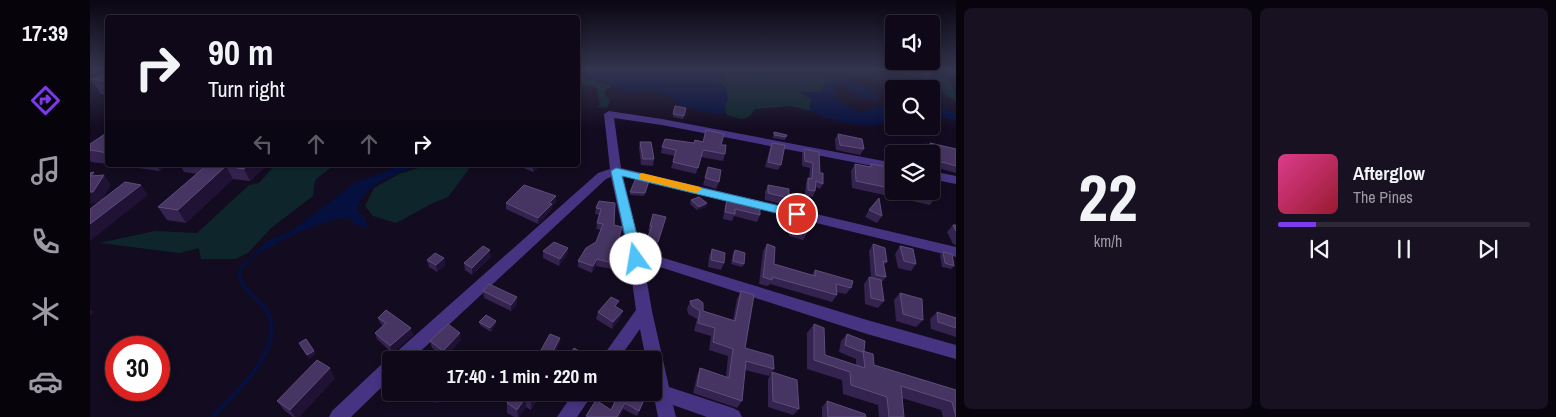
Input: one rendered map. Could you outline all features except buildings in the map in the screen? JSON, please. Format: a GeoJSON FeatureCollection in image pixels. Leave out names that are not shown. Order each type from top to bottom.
{"type":"FeatureCollection","features":[{"type":"Feature","properties":{"kind":"street"},"geometry":{"type":"LineString","coordinates":[[653,351],[636,259],[616,171],[608,116],[612,113],[885,165]]}},
{"type":"Feature","properties":{"kind":"street"},"geometry":{"type":"LineString","coordinates":[[409,351],[602,176],[616,171],[956,252]]}},
{"type":"Feature","properties":{"kind":"street"},"geometry":{"type":"LineString","coordinates":[[940,177],[956,180]]}},
{"type":"Feature","properties":{"kind":"street"},"geometry":{"type":"LineString","coordinates":[[636,259],[666,264],[867,328],[956,352]]}},
{"type":"Feature","properties":{"kind":"street"},"geometry":{"type":"LineString","coordinates":[[615,351],[644,311]]}},
{"type":"Feature","properties":{"kind":"street"},"geometry":{"type":"LineString","coordinates":[[338,417],[382,375]]}},
{"type":"Feature","properties":{"kind":"street"},"geometry":{"type":"LineString","coordinates":[[662,393],[667,417]]}},
{"type":"Feature","properties":{"kind":"street"},"geometry":{"type":"LineString","coordinates":[[662,393],[733,417]]}},
{"type":"Feature","properties":{"kind":"street"},"geometry":{"type":"LineString","coordinates":[[566,417],[578,401]]}},
{"type":"Feature","properties":{"kind":"green space"},"geometry":{"type":"Polygon","coordinates":[[[597,89],[605,89],[605,95],[610,100],[607,108],[597,107],[600,105],[597,89]]]}},
{"type":"Feature","properties":{"kind":"green space"},"geometry":{"type":"Polygon","coordinates":[[[720,89],[822,89],[821,92],[801,93],[811,99],[810,111],[791,106],[755,109],[749,116],[742,119],[726,114],[720,89]]]}},
{"type":"Feature","properties":{"kind":"green space"},"geometry":{"type":"Polygon","coordinates":[[[942,89],[953,89],[956,101],[944,94],[942,89]]]}},
{"type":"Feature","properties":{"kind":"green space"},"geometry":{"type":"Polygon","coordinates":[[[273,167],[331,167],[315,180],[313,196],[271,228],[248,253],[235,259],[201,259],[199,248],[180,253],[99,243],[155,231],[197,233],[249,185],[259,183],[273,167]]]}},
{"type":"Feature","properties":{"kind":"green space"},"geometry":{"type":"Polygon","coordinates":[[[422,167],[468,167],[469,169],[448,197],[396,223],[373,216],[365,206],[374,188],[399,174],[422,167]]]}},
{"type":"Feature","properties":{"kind":"shaded area"},"geometry":{"type":"Polygon","coordinates":[[[624,89],[645,89],[635,94],[624,89]]]}},
{"type":"Feature","properties":{"kind":"shaded area"},"geometry":{"type":"Polygon","coordinates":[[[647,89],[726,89],[728,99],[725,105],[726,114],[715,114],[679,105],[674,98],[647,89]]]}},
{"type":"Feature","properties":{"kind":"shaded area"},"geometry":{"type":"Polygon","coordinates":[[[836,89],[833,98],[858,112],[885,107],[885,124],[862,125],[830,119],[810,111],[811,99],[800,92],[836,89]]]}},
{"type":"Feature","properties":{"kind":"shaded area"},"geometry":{"type":"Polygon","coordinates":[[[848,89],[869,89],[879,99],[868,99],[848,89]]]}},
{"type":"Feature","properties":{"kind":"shaded area"},"geometry":{"type":"Polygon","coordinates":[[[940,106],[956,114],[956,122],[940,116],[940,106]]]}},
{"type":"Feature","properties":{"kind":"shaded area"},"geometry":{"type":"Polygon","coordinates":[[[397,167],[412,167],[389,177],[366,193],[357,211],[366,219],[367,228],[356,225],[349,218],[323,223],[282,241],[246,262],[267,241],[293,230],[355,183],[397,167]]]}},
{"type":"Feature","properties":{"kind":"waterway"},"geometry":{"type":"LineString","coordinates":[[240,273],[241,268],[249,260]]}},
{"type":"Feature","properties":{"kind":"waterway"},"geometry":{"type":"LineString","coordinates":[[212,417],[253,372],[269,345],[272,332],[268,312],[244,286],[240,279],[240,273]]}},
{"type":"Feature","properties":{"kind":"slow traffic"},"geometry":{"type":"LineString","coordinates":[[642,176],[696,189]]}},
{"type":"Feature","properties":{"kind":"route"},"geometry":{"type":"LineString","coordinates":[[636,259],[616,171],[797,214]]}}]}
